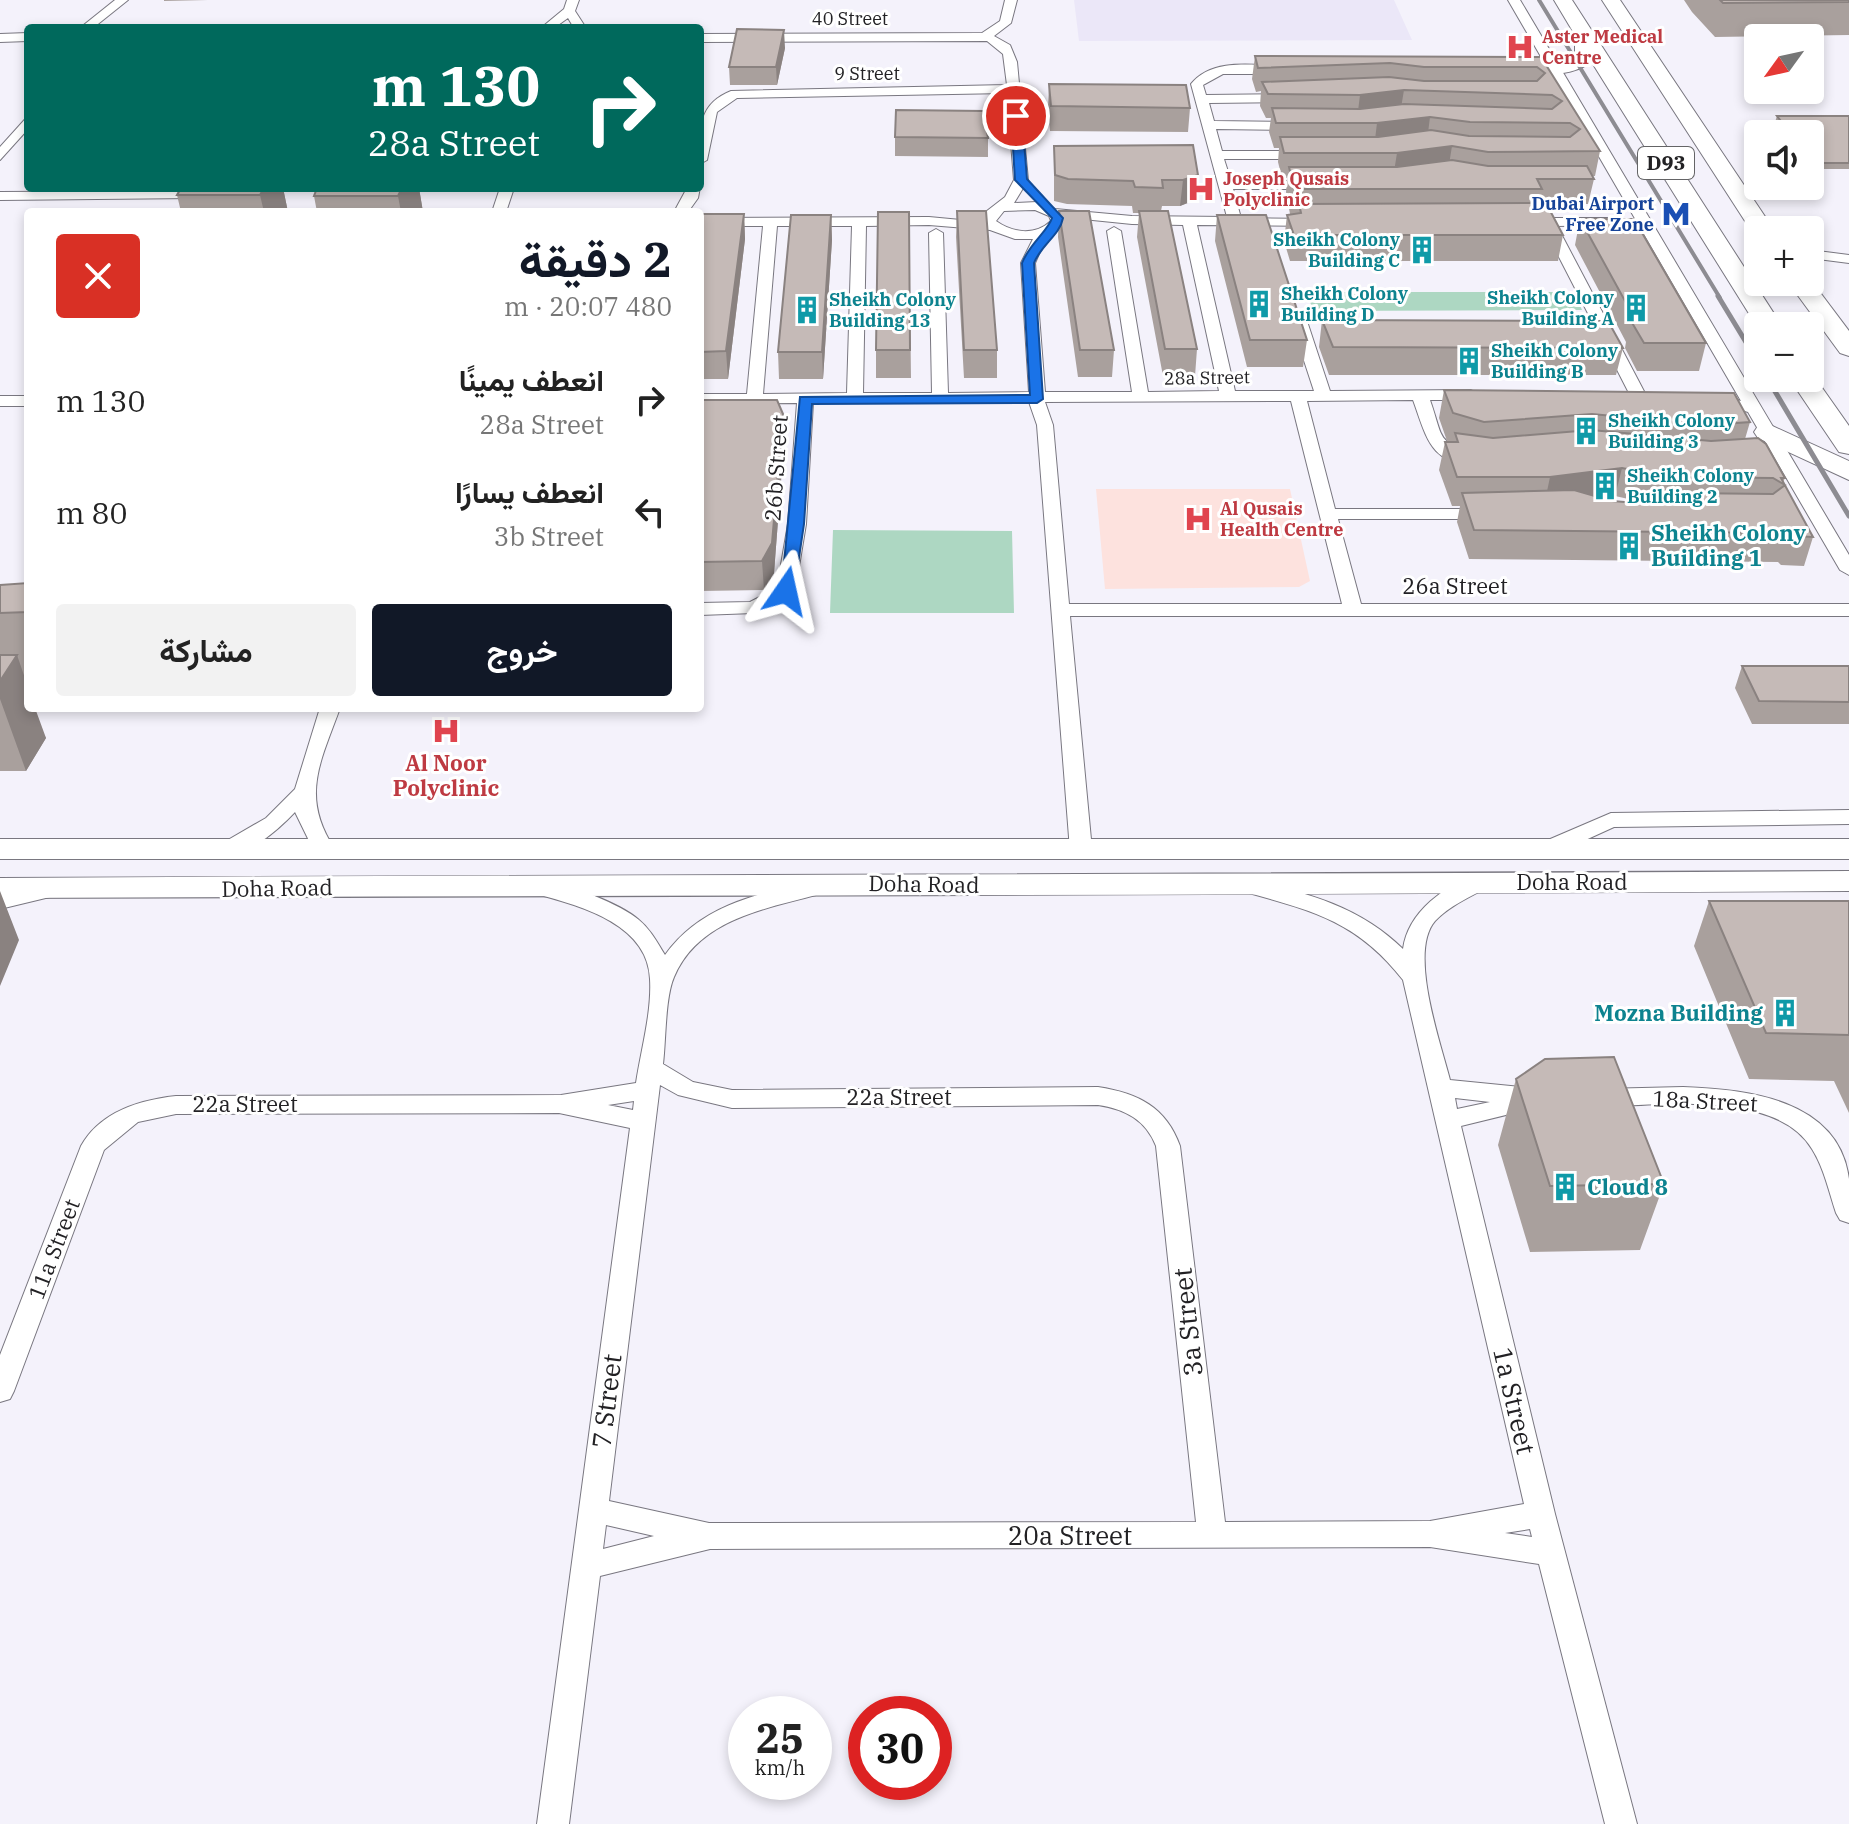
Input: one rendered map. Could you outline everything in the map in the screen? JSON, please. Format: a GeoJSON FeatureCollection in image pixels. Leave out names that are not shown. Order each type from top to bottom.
{"type":"FeatureCollection","features":[{"type":"Feature","properties":{"kind":"main road"},"geometry":{"type":"LineString","coordinates":[[1570,2],[1660,104],[1697,135]]}},
{"type":"Feature","properties":{"kind":"main road","name":"D93"},"geometry":{"type":"LineString","coordinates":[[1570,2],[1585,34],[1760,312]]}},
{"type":"Feature","properties":{"kind":"main road","name":"D93"},"geometry":{"type":"LineString","coordinates":[[1617,4],[1682,104],[1697,135],[1752,216]]}},
{"type":"Feature","properties":{"kind":"main road"},"geometry":{"type":"LineString","coordinates":[[1544,70],[1581,61],[1585,54],[1585,34]]}},
{"type":"Feature","properties":{"kind":"main road"},"geometry":{"type":"LineString","coordinates":[[1817,296],[1839,324],[1849,348]]}},
{"type":"Feature","properties":{"kind":"main road"},"geometry":{"type":"LineString","coordinates":[[1812,392],[1849,446]]}},
{"type":"Feature","properties":{"kind":"main road"},"geometry":{"type":"LineString","coordinates":[[1769,446],[1849,472]]}},
{"type":"Feature","properties":{"kind":"main road","name":"Doha Road"},"geometry":{"type":"LineString","coordinates":[[0,849],[1849,849]]}},
{"type":"Feature","properties":{"kind":"main road"},"geometry":{"type":"LineString","coordinates":[[845,883],[1060,871],[1077,863],[1081,850]]}},
{"type":"Feature","properties":{"kind":"main road","name":"Doha Road"},"geometry":{"type":"LineString","coordinates":[[0,888],[845,883],[1089,887],[1849,881]]}},
{"type":"Feature","properties":{"kind":"street"},"geometry":{"type":"LineString","coordinates":[[983,38],[1005,23],[1011,0]]}},
{"type":"Feature","properties":{"kind":"street"},"geometry":{"type":"LineString","coordinates":[[1514,0],[1544,70],[1642,221],[1753,408],[1769,446],[1849,570]]}},
{"type":"Feature","properties":{"kind":"street"},"geometry":{"type":"LineString","coordinates":[[113,24],[120,3]]}},
{"type":"Feature","properties":{"kind":"street"},"geometry":{"type":"LineString","coordinates":[[91,24],[120,3]]}},
{"type":"Feature","properties":{"kind":"street"},"geometry":{"type":"LineString","coordinates":[[551,24],[571,5],[578,24]]}},
{"type":"Feature","properties":{"kind":"street"},"geometry":{"type":"LineString","coordinates":[[0,38],[24,38]]}},
{"type":"Feature","properties":{"kind":"street","name":"40 Street"},"geometry":{"type":"LineString","coordinates":[[704,38],[983,38],[1000,42],[1009,50],[1015,92]]}},
{"type":"Feature","properties":{"kind":"street"},"geometry":{"type":"LineString","coordinates":[[1235,221],[1197,84],[1209,74],[1294,70]]}},
{"type":"Feature","properties":{"kind":"street","name":"9 Street"},"geometry":{"type":"LineString","coordinates":[[704,141],[710,112],[726,100],[767,92],[1015,92]]}},
{"type":"Feature","properties":{"kind":"street"},"geometry":{"type":"LineString","coordinates":[[1015,92],[1021,180],[1058,218],[1035,246],[1028,263],[1037,399],[1045,425],[1081,850]]}},
{"type":"Feature","properties":{"kind":"street"},"geometry":{"type":"LineString","coordinates":[[1201,99],[1303,98]]}},
{"type":"Feature","properties":{"kind":"street"},"geometry":{"type":"LineString","coordinates":[[0,156],[24,125]]}},
{"type":"Feature","properties":{"kind":"street"},"geometry":{"type":"LineString","coordinates":[[1209,125],[1312,126]]}},
{"type":"Feature","properties":{"kind":"street"},"geometry":{"type":"LineString","coordinates":[[1217,155],[1327,155]]}},
{"type":"Feature","properties":{"kind":"street"},"geometry":{"type":"LineString","coordinates":[[1021,180],[989,223],[1028,263]]}},
{"type":"Feature","properties":{"kind":"street"},"geometry":{"type":"LineString","coordinates":[[1225,185],[1332,185]]}},
{"type":"Feature","properties":{"kind":"street"},"geometry":{"type":"LineString","coordinates":[[0,196],[191,192]]}},
{"type":"Feature","properties":{"kind":"street"},"geometry":{"type":"LineString","coordinates":[[932,227],[998,209],[1026,205],[1132,220],[1235,221],[1270,229],[1327,223]]}},
{"type":"Feature","properties":{"kind":"street"},"geometry":{"type":"LineString","coordinates":[[704,222],[859,221],[999,230],[1026,235],[1132,220]]}},
{"type":"Feature","properties":{"kind":"street"},"geometry":{"type":"LineString","coordinates":[[755,399],[770,221]]}},
{"type":"Feature","properties":{"kind":"street"},"geometry":{"type":"LineString","coordinates":[[855,400],[859,221]]}},
{"type":"Feature","properties":{"kind":"street"},"geometry":{"type":"LineString","coordinates":[[1189,221],[1228,397]]}},
{"type":"Feature","properties":{"kind":"street"},"geometry":{"type":"LineString","coordinates":[[1504,222],[1642,221]]}},
{"type":"Feature","properties":{"kind":"street"},"geometry":{"type":"LineString","coordinates":[[1548,222],[1607,338],[1646,397],[1620,397]]}},
{"type":"Feature","properties":{"kind":"street"},"geometry":{"type":"LineString","coordinates":[[932,227],[940,399]]}},
{"type":"Feature","properties":{"kind":"street"},"geometry":{"type":"LineString","coordinates":[[1114,231],[1141,398]]}},
{"type":"Feature","properties":{"kind":"street"},"geometry":{"type":"LineString","coordinates":[[1824,256],[1848,259]]}},
{"type":"Feature","properties":{"kind":"street"},"geometry":{"type":"LineString","coordinates":[[1824,270],[1848,259]]}},
{"type":"Feature","properties":{"kind":"street"},"geometry":{"type":"LineString","coordinates":[[1292,297],[1324,397]]}},
{"type":"Feature","properties":{"kind":"street"},"geometry":{"type":"LineString","coordinates":[[1742,390],[1706,399],[1753,408]]}},
{"type":"Feature","properties":{"kind":"street","name":"28a Street"},"geometry":{"type":"LineString","coordinates":[[704,399],[1484,395]]}},
{"type":"Feature","properties":{"kind":"street"},"geometry":{"type":"LineString","coordinates":[[1420,396],[1438,446],[1451,454],[1493,457]]}},
{"type":"Feature","properties":{"kind":"street"},"geometry":{"type":"LineString","coordinates":[[1298,397],[1353,611]]}},
{"type":"Feature","properties":{"kind":"street"},"geometry":{"type":"LineString","coordinates":[[1045,425],[1055,399]]}},
{"type":"Feature","properties":{"kind":"street","name":"26b Street"},"geometry":{"type":"LineString","coordinates":[[704,609],[754,607],[778,598],[786,591],[797,524],[805,400]]}},
{"type":"Feature","properties":{"kind":"street"},"geometry":{"type":"LineString","coordinates":[[0,401],[24,401]]}},
{"type":"Feature","properties":{"kind":"street"},"geometry":{"type":"LineString","coordinates":[[1328,514],[1513,514]]}},
{"type":"Feature","properties":{"kind":"street","name":"26a Street"},"geometry":{"type":"LineString","coordinates":[[1060,610],[1849,610]]}},
{"type":"Feature","properties":{"kind":"street"},"geometry":{"type":"LineString","coordinates":[[229,849],[273,823],[302,793],[329,712]]}},
{"type":"Feature","properties":{"kind":"street"},"geometry":{"type":"LineString","coordinates":[[302,793],[306,822],[323,848]]}},
{"type":"Feature","properties":{"kind":"street"},"geometry":{"type":"LineString","coordinates":[[1549,848],[1611,820],[1849,817]]}},
{"type":"Feature","properties":{"kind":"street","name":"1a Street"},"geometry":{"type":"LineString","coordinates":[[1480,882],[1423,920],[1412,942],[1414,978],[1541,1514],[1621,1824]]}},
{"type":"Feature","properties":{"kind":"street","name":"7 Street"},"geometry":{"type":"LineString","coordinates":[[553,1824],[662,977],[689,938],[728,911],[845,883]]}},
{"type":"Feature","properties":{"kind":"street"},"geometry":{"type":"LineString","coordinates":[[534,886],[595,904],[633,925],[656,955],[662,977]]}},
{"type":"Feature","properties":{"kind":"street","name":"1a Street"},"geometry":{"type":"LineString","coordinates":[[1247,886],[1308,901],[1351,917],[1384,942],[1414,978]]}},
{"type":"Feature","properties":{"kind":"street"},"geometry":{"type":"LineString","coordinates":[[0,902],[60,888]]}},
{"type":"Feature","properties":{"kind":"street","name":"22a Street"},"geometry":{"type":"LineString","coordinates":[[561,1104],[649,1079],[732,1099],[1098,1096],[1129,1103],[1150,1115]]}},
{"type":"Feature","properties":{"kind":"street","name":"18a Street"},"geometry":{"type":"LineString","coordinates":[[1441,1088],[1560,1098],[1686,1098],[1759,1102],[1781,1108],[1799,1119],[1818,1139],[1849,1213]]}},
{"type":"Feature","properties":{"kind":"street","name":"18a Street"},"geometry":{"type":"LineString","coordinates":[[1446,1120],[1560,1098]]}},
{"type":"Feature","properties":{"kind":"street","name":"22a Street"},"geometry":{"type":"LineString","coordinates":[[123,1118],[149,1108],[176,1105],[561,1104],[643,1121]]}},
{"type":"Feature","properties":{"kind":"street","name":"3a Street"},"geometry":{"type":"LineString","coordinates":[[1150,1115],[1168,1146],[1212,1534]]}},
{"type":"Feature","properties":{"kind":"street","name":"11a Street"},"geometry":{"type":"LineString","coordinates":[[0,1391],[93,1146],[123,1118]]}},
{"type":"Feature","properties":{"kind":"street","name":"20a Street"},"geometry":{"type":"LineString","coordinates":[[594,1510],[710,1536],[1430,1534],[1551,1553]]}},
{"type":"Feature","properties":{"kind":"street","name":"20a Street"},"geometry":{"type":"LineString","coordinates":[[1430,1534],[1464,1525],[1541,1514]]}},
{"type":"Feature","properties":{"kind":"street","name":"20a Street"},"geometry":{"type":"LineString","coordinates":[[586,1566],[710,1536]]}},
{"type":"Feature","properties":{"kind":"shaded area"},"geometry":{"type":"Polygon","coordinates":[[[1074,0],[1394,0],[1412,40],[1079,41],[1074,0]]]}},
{"type":"Feature","properties":{"kind":"shaded area","name":"Al Qusais Health Centre"},"geometry":{"type":"Polygon","coordinates":[[[1096,489],[1290,489],[1310,581],[1299,587],[1105,589],[1096,489]]]}},
{"type":"Feature","properties":{"kind":"green space"},"geometry":{"type":"Polygon","coordinates":[[[1307,292],[1574,292],[1582,310],[1313,311],[1307,292]]]}},
{"type":"Feature","properties":{"kind":"green space"},"geometry":{"type":"Polygon","coordinates":[[[833,530],[1012,531],[1014,613],[830,613],[833,530]]]}},
{"type":"Feature","properties":{"kind":"building"},"geometry":{"type":"Polygon","coordinates":[[[1720,0],[1849,0],[1849,2],[1723,3],[1720,0]]]}},
{"type":"Feature","properties":{"kind":"building"},"geometry":{"type":"Polygon","coordinates":[[[737,29],[784,30],[776,67],[729,67],[737,29]]]}},
{"type":"Feature","properties":{"kind":"building"},"geometry":{"type":"Polygon","coordinates":[[[1255,56],[1541,57],[1600,151],[1488,152],[1452,146],[1397,153],[1284,153],[1280,137],[1378,137],[1431,130],[1469,136],[1570,137],[1580,129],[1570,123],[1470,122],[1430,117],[1377,123],[1276,123],[1272,108],[1360,109],[1404,104],[1552,109],[1562,101],[1552,95],[1404,90],[1360,95],[1268,94],[1262,82],[1389,77],[1424,81],[1537,81],[1545,73],[1537,67],[1424,67],[1390,63],[1258,68],[1255,56]]]}},
{"type":"Feature","properties":{"kind":"building"},"geometry":{"type":"Polygon","coordinates":[[[1049,84],[1186,85],[1190,108],[1051,106],[1049,84]]]}},
{"type":"Feature","properties":{"kind":"building"},"geometry":{"type":"Polygon","coordinates":[[[896,110],[984,111],[988,138],[895,137],[896,110]]]}},
{"type":"Feature","properties":{"kind":"building"},"geometry":{"type":"Polygon","coordinates":[[[1777,116],[1849,116],[1849,163],[1824,163],[1824,120],[1780,120],[1777,116]]]}},
{"type":"Feature","properties":{"kind":"building"},"geometry":{"type":"Polygon","coordinates":[[[1193,145],[1198,175],[1183,180],[1162,180],[1163,188],[1135,187],[1133,181],[1068,179],[1055,175],[1054,146],[1193,145]]]}},
{"type":"Feature","properties":{"kind":"building"},"geometry":{"type":"Polygon","coordinates":[[[1452,160],[1488,166],[1587,166],[1594,179],[1537,179],[1542,189],[1294,189],[1289,167],[1397,167],[1452,160]]]}},
{"type":"Feature","properties":{"kind":"building"},"geometry":{"type":"Polygon","coordinates":[[[179,192],[262,192],[260,195],[177,195],[179,192]]]}},
{"type":"Feature","properties":{"kind":"building"},"geometry":{"type":"Polygon","coordinates":[[[316,192],[400,192],[398,196],[314,196],[316,192]]]}},
{"type":"Feature","properties":{"kind":"building"},"geometry":{"type":"Polygon","coordinates":[[[1546,203],[1563,235],[1294,235],[1287,215],[1301,213],[1299,204],[1546,203]]]}},
{"type":"Feature","properties":{"kind":"building"},"geometry":{"type":"Polygon","coordinates":[[[957,211],[986,211],[997,350],[964,350],[957,211]]]}},
{"type":"Feature","properties":{"kind":"building"},"geometry":{"type":"Polygon","coordinates":[[[1059,211],[1089,211],[1114,350],[1080,350],[1059,211]]]}},
{"type":"Feature","properties":{"kind":"building"},"geometry":{"type":"Polygon","coordinates":[[[1139,211],[1168,211],[1197,349],[1165,349],[1139,211]]]}},
{"type":"Feature","properties":{"kind":"building"},"geometry":{"type":"Polygon","coordinates":[[[878,212],[909,212],[910,350],[876,350],[878,212]]]}},
{"type":"Feature","properties":{"kind":"building"},"geometry":{"type":"Polygon","coordinates":[[[704,214],[744,214],[726,351],[704,352],[704,214]]]}},
{"type":"Feature","properties":{"kind":"building","name":"Sheikh Colony Building 13"},"geometry":{"type":"Polygon","coordinates":[[[791,215],[831,215],[822,352],[778,352],[791,215]]]}},
{"type":"Feature","properties":{"kind":"building","name":"Sheikh Colony Building D"},"geometry":{"type":"Polygon","coordinates":[[[1217,215],[1266,215],[1307,340],[1250,340],[1217,215]]]}},
{"type":"Feature","properties":{"kind":"building"},"geometry":{"type":"Polygon","coordinates":[[[1580,219],[1634,219],[1706,343],[1644,343],[1631,321],[1636,321],[1580,219]]]}},
{"type":"Feature","properties":{"kind":"building"},"geometry":{"type":"Polygon","coordinates":[[[1322,320],[1608,321],[1623,348],[1333,347],[1322,320]]]}},
{"type":"Feature","properties":{"kind":"building"},"geometry":{"type":"Polygon","coordinates":[[[1444,390],[1734,393],[1750,422],[1708,425],[1592,414],[1484,422],[1453,413],[1444,390]]]}},
{"type":"Feature","properties":{"kind":"building"},"geometry":{"type":"Polygon","coordinates":[[[704,400],[777,400],[783,414],[772,543],[762,561],[704,562],[704,400]]]}},
{"type":"Feature","properties":{"kind":"building"},"geometry":{"type":"Polygon","coordinates":[[[1591,430],[1711,441],[1758,438],[1766,444],[1785,478],[1781,478],[1785,485],[1773,478],[1668,477],[1622,468],[1550,477],[1457,477],[1445,442],[1458,442],[1455,433],[1493,438],[1591,430]]]}},
{"type":"Feature","properties":{"kind":"building"},"geometry":{"type":"Polygon","coordinates":[[[1785,485],[1813,537],[1790,536],[1788,533],[1474,530],[1462,493],[1574,490],[1612,501],[1637,503],[1681,493],[1773,494],[1785,485]]]}},
{"type":"Feature","properties":{"kind":"building"},"geometry":{"type":"Polygon","coordinates":[[[24,583],[24,612],[0,613],[0,585],[24,583]]]}},
{"type":"Feature","properties":{"kind":"building"},"geometry":{"type":"Polygon","coordinates":[[[0,655],[17,655],[0,681],[0,655]]]}},
{"type":"Feature","properties":{"kind":"building"},"geometry":{"type":"Polygon","coordinates":[[[1742,666],[1849,666],[1849,702],[1759,701],[1742,666]]]}},
{"type":"Feature","properties":{"kind":"building"},"geometry":{"type":"Polygon","coordinates":[[[1709,901],[1849,901],[1849,1035],[1766,1033],[1709,901]]]}},
{"type":"Feature","properties":{"kind":"building"},"geometry":{"type":"Polygon","coordinates":[[[1614,1057],[1664,1184],[1550,1186],[1516,1079],[1545,1059],[1614,1057]]]}},
{"type":"Feature","properties":{"kind":"railway"},"geometry":{"type":"LineString","coordinates":[[1539,0],[1720,298]]}},
{"type":"Feature","properties":{"kind":"railway"},"geometry":{"type":"LineString","coordinates":[[1718,296],[1744,339]]}},
{"type":"Feature","properties":{"kind":"railway"},"geometry":{"type":"LineString","coordinates":[[1775,392],[1849,516]]}},
{"type":"Feature","properties":{"kind":"place","name":"Aster Medical Centre"},"geometry":{"type":"Point","coordinates":[1520,47]}},
{"type":"Feature","properties":{"kind":"place","name":"Joseph Qusais Polyclinic"},"geometry":{"type":"Point","coordinates":[1201,189]}},
{"type":"Feature","properties":{"kind":"place","name":"Dubai Airport Free Zone"},"geometry":{"type":"Point","coordinates":[1676,214]}},
{"type":"Feature","properties":{"kind":"place","name":"Sheikh Colony Building C"},"geometry":{"type":"Point","coordinates":[1422,250]}},
{"type":"Feature","properties":{"kind":"place","name":"Sheikh Colony Building D"},"geometry":{"type":"Point","coordinates":[1259,304]}},
{"type":"Feature","properties":{"kind":"place","name":"Sheikh Colony Building A"},"geometry":{"type":"Point","coordinates":[1636,308]}},
{"type":"Feature","properties":{"kind":"place","name":"Sheikh Colony Building 13"},"geometry":{"type":"Point","coordinates":[807,310]}},
{"type":"Feature","properties":{"kind":"place","name":"Sheikh Colony Building B"},"geometry":{"type":"Point","coordinates":[1469,361]}},
{"type":"Feature","properties":{"kind":"place","name":"Sheikh Colony Building 3"},"geometry":{"type":"Point","coordinates":[1586,431]}},
{"type":"Feature","properties":{"kind":"place","name":"Sheikh Colony Building 2"},"geometry":{"type":"Point","coordinates":[1605,486]}},
{"type":"Feature","properties":{"kind":"place","name":"Al Qusais Health Centre"},"geometry":{"type":"Point","coordinates":[1198,519]}},
{"type":"Feature","properties":{"kind":"place","name":"Sheikh Colony Building 1"},"geometry":{"type":"Point","coordinates":[1629,546]}},
{"type":"Feature","properties":{"kind":"place","name":"Al Noor Polyclinic"},"geometry":{"type":"Point","coordinates":[446,731]}},
{"type":"Feature","properties":{"kind":"place","name":"Mozna Building"},"geometry":{"type":"Point","coordinates":[1785,1013]}},
{"type":"Feature","properties":{"kind":"place","name":"Cloud 8"},"geometry":{"type":"Point","coordinates":[1565,1187]}},
{"type":"Feature","properties":{"kind":"route"},"geometry":{"type":"LineString","coordinates":[[786,591],[790,583],[797,524],[805,400],[1037,399],[1028,263],[1035,246],[1056,225],[1058,218],[1038,201],[1021,180],[1016,116]]}}]}
